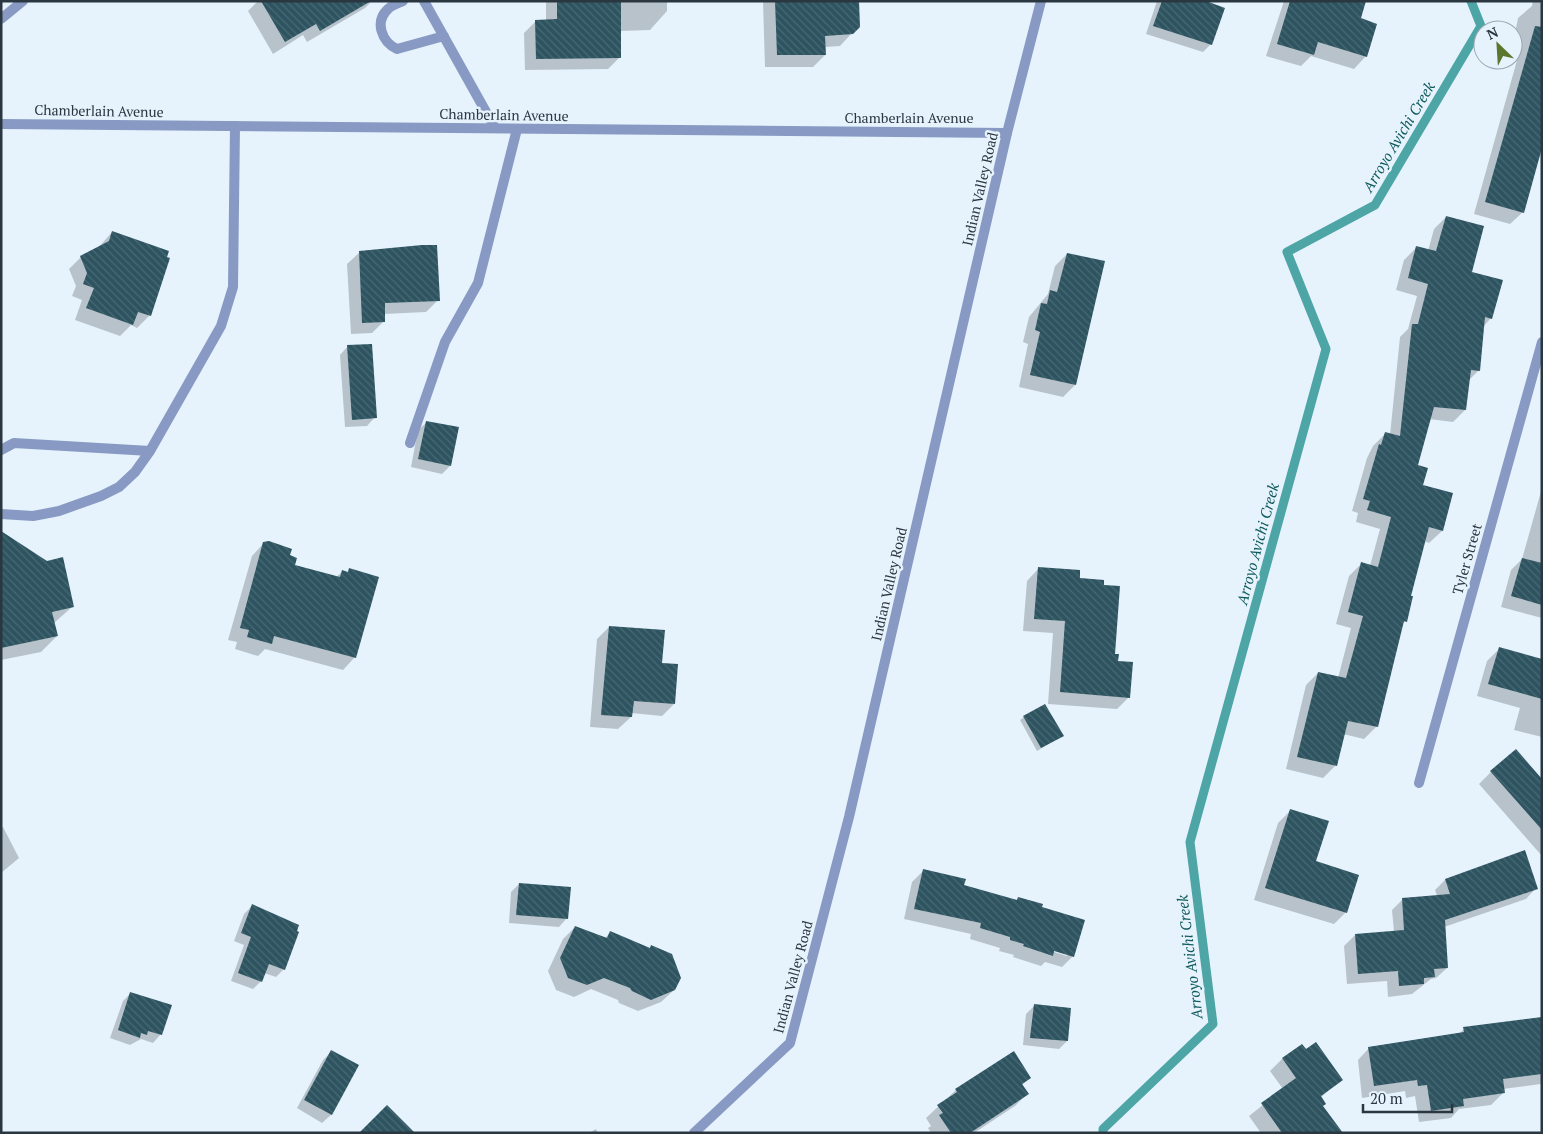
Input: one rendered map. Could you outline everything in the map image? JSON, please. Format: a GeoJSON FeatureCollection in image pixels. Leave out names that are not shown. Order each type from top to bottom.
{"type":"FeatureCollection","features":[{"type":"Feature","properties":{"kind":"street"},"geometry":{"type":"LineString","coordinates":[[1,19],[23,1]]}},
{"type":"Feature","properties":{"kind":"street"},"geometry":{"type":"LineString","coordinates":[[403,1],[388,9],[381,21],[382,34],[388,45],[397,49],[444,36]]}},
{"type":"Feature","properties":{"kind":"street"},"geometry":{"type":"LineString","coordinates":[[424,1],[494,128]]}},
{"type":"Feature","properties":{"kind":"street","name":"Indian Valley Road"},"geometry":{"type":"LineString","coordinates":[[694,1133],[790,1043],[849,817],[1007,133],[1041,1]]}},
{"type":"Feature","properties":{"kind":"street","name":"Chamberlain Avenue"},"geometry":{"type":"LineString","coordinates":[[1,124],[1007,133]]}},
{"type":"Feature","properties":{"kind":"street"},"geometry":{"type":"LineString","coordinates":[[1,514],[33,516],[58,511],[101,496],[119,487],[135,472],[150,452],[221,326],[233,287],[235,126]]}},
{"type":"Feature","properties":{"kind":"street"},"geometry":{"type":"LineString","coordinates":[[410,443],[445,342],[478,283],[517,128]]}},
{"type":"Feature","properties":{"kind":"street","name":"Tyler Street"},"geometry":{"type":"LineString","coordinates":[[1419,783],[1542,342]]}},
{"type":"Feature","properties":{"kind":"street"},"geometry":{"type":"LineString","coordinates":[[1,450],[14,443],[150,452]]}},
{"type":"Feature","properties":{"kind":"building"},"geometry":{"type":"Polygon","coordinates":[[[261,1],[371,1],[320,31],[316,24],[285,42],[261,1]]]}},
{"type":"Feature","properties":{"kind":"building"},"geometry":{"type":"Polygon","coordinates":[[[557,1],[621,1],[621,58],[536,59],[535,20],[557,19],[557,1]]]}},
{"type":"Feature","properties":{"kind":"building"},"geometry":{"type":"Polygon","coordinates":[[[775,1],[859,1],[860,27],[853,34],[825,36],[826,55],[777,55],[775,1]]]}},
{"type":"Feature","properties":{"kind":"building"},"geometry":{"type":"Polygon","coordinates":[[[1162,1],[1206,1],[1225,8],[1212,45],[1153,26],[1162,1]]]}},
{"type":"Feature","properties":{"kind":"building"},"geometry":{"type":"Polygon","coordinates":[[[1290,1],[1366,1],[1361,18],[1377,24],[1367,57],[1318,42],[1314,55],[1277,44],[1290,1]]]}},
{"type":"Feature","properties":{"kind":"building"},"geometry":{"type":"Polygon","coordinates":[[[1535,26],[1542,27],[1542,148],[1524,213],[1485,202],[1535,26]]]}},
{"type":"Feature","properties":{"kind":"building"},"geometry":{"type":"Polygon","coordinates":[[[1446,216],[1484,226],[1472,272],[1503,280],[1492,319],[1485,317],[1480,371],[1471,370],[1466,410],[1434,407],[1418,465],[1428,468],[1423,485],[1453,493],[1443,531],[1429,527],[1411,596],[1413,596],[1407,622],[1404,621],[1378,727],[1348,721],[1337,766],[1297,757],[1318,672],[1346,678],[1363,616],[1348,612],[1361,562],[1378,567],[1391,517],[1367,510],[1370,501],[1363,499],[1379,444],[1381,445],[1385,432],[1400,436],[1412,324],[1418,324],[1428,284],[1408,278],[1416,246],[1436,251],[1446,216]]]}},
{"type":"Feature","properties":{"kind":"building"},"geometry":{"type":"Polygon","coordinates":[[[112,231],[169,251],[167,257],[170,258],[151,316],[138,312],[133,325],[86,308],[94,288],[83,284],[87,273],[80,256],[109,241],[112,231]]]}},
{"type":"Feature","properties":{"kind":"building"},"geometry":{"type":"Polygon","coordinates":[[[437,245],[440,301],[385,303],[385,322],[362,323],[359,251],[437,245]]]}},
{"type":"Feature","properties":{"kind":"building"},"geometry":{"type":"Polygon","coordinates":[[[1067,253],[1105,261],[1076,385],[1030,375],[1040,332],[1035,330],[1041,303],[1047,304],[1050,290],[1057,292],[1067,253]]]}},
{"type":"Feature","properties":{"kind":"building"},"geometry":{"type":"Polygon","coordinates":[[[372,344],[377,418],[352,420],[347,345],[372,344]]]}},
{"type":"Feature","properties":{"kind":"building"},"geometry":{"type":"Polygon","coordinates":[[[426,421],[459,427],[451,466],[418,459],[426,421]]]}},
{"type":"Feature","properties":{"kind":"building"},"geometry":{"type":"Polygon","coordinates":[[[1,531],[47,561],[63,557],[74,607],[52,612],[58,636],[1,648],[1,531]]]}},
{"type":"Feature","properties":{"kind":"building"},"geometry":{"type":"Polygon","coordinates":[[[269,541],[292,549],[290,555],[297,558],[295,565],[340,577],[342,570],[348,572],[349,568],[379,577],[356,658],[274,636],[272,644],[247,637],[249,630],[240,628],[263,542],[269,541]]]}},
{"type":"Feature","properties":{"kind":"building"},"geometry":{"type":"Polygon","coordinates":[[[1522,558],[1542,563],[1542,605],[1511,596],[1522,558]]]}},
{"type":"Feature","properties":{"kind":"building"},"geometry":{"type":"Polygon","coordinates":[[[1038,567],[1080,570],[1080,578],[1104,580],[1104,585],[1120,586],[1115,654],[1119,654],[1118,661],[1133,662],[1130,698],[1060,692],[1065,621],[1034,619],[1038,567]]]}},
{"type":"Feature","properties":{"kind":"building"},"geometry":{"type":"Polygon","coordinates":[[[609,626],[665,630],[662,663],[678,664],[675,704],[634,701],[632,717],[601,715],[609,626]]]}},
{"type":"Feature","properties":{"kind":"building"},"geometry":{"type":"Polygon","coordinates":[[[1499,647],[1542,659],[1542,699],[1488,684],[1499,647]]]}},
{"type":"Feature","properties":{"kind":"building"},"geometry":{"type":"Polygon","coordinates":[[[1045,704],[1064,736],[1041,748],[1023,716],[1045,704]]]}},
{"type":"Feature","properties":{"kind":"building"},"geometry":{"type":"Polygon","coordinates":[[[1516,749],[1542,779],[1542,830],[1490,771],[1516,749]]]}},
{"type":"Feature","properties":{"kind":"building"},"geometry":{"type":"Polygon","coordinates":[[[1290,809],[1329,821],[1316,861],[1359,875],[1347,913],[1265,888],[1290,809]]]}},
{"type":"Feature","properties":{"kind":"building"},"geometry":{"type":"Polygon","coordinates":[[[1525,850],[1538,889],[1445,920],[1448,968],[1434,969],[1435,977],[1424,978],[1424,984],[1399,986],[1398,971],[1358,974],[1355,934],[1404,930],[1402,898],[1450,894],[1445,879],[1525,850]]]}},
{"type":"Feature","properties":{"kind":"building"},"geometry":{"type":"Polygon","coordinates":[[[923,869],[966,879],[964,885],[1017,900],[1018,897],[1043,904],[1042,907],[1085,920],[1074,957],[1054,951],[1053,956],[1023,946],[1024,944],[1010,940],[1010,937],[980,928],[981,923],[914,909],[923,869]]]}},
{"type":"Feature","properties":{"kind":"building"},"geometry":{"type":"Polygon","coordinates":[[[519,883],[571,887],[568,919],[516,915],[519,883]]]}},
{"type":"Feature","properties":{"kind":"building"},"geometry":{"type":"Polygon","coordinates":[[[252,904],[299,925],[297,931],[299,932],[285,970],[269,964],[262,982],[238,973],[251,937],[241,933],[252,904]]]}},
{"type":"Feature","properties":{"kind":"building"},"geometry":{"type":"Polygon","coordinates":[[[575,926],[607,938],[610,931],[650,948],[651,945],[672,954],[681,978],[675,990],[651,1000],[632,991],[630,988],[604,978],[587,985],[568,978],[560,958],[575,926]]]}},
{"type":"Feature","properties":{"kind":"building"},"geometry":{"type":"Polygon","coordinates":[[[130,992],[172,1005],[162,1035],[148,1031],[147,1035],[141,1033],[140,1038],[118,1030],[130,992]]]}},
{"type":"Feature","properties":{"kind":"building"},"geometry":{"type":"Polygon","coordinates":[[[1034,1004],[1071,1008],[1068,1041],[1030,1038],[1034,1004]]]}},
{"type":"Feature","properties":{"kind":"building"},"geometry":{"type":"Polygon","coordinates":[[[1542,1017],[1542,1074],[1503,1079],[1505,1093],[1463,1099],[1464,1106],[1431,1111],[1427,1085],[1418,1086],[1417,1080],[1374,1086],[1368,1047],[1464,1032],[1463,1027],[1542,1017]]]}},
{"type":"Feature","properties":{"kind":"building"},"geometry":{"type":"Polygon","coordinates":[[[1316,1042],[1343,1080],[1321,1096],[1326,1104],[1323,1106],[1343,1133],[1282,1133],[1261,1103],[1296,1078],[1282,1058],[1302,1044],[1306,1049],[1316,1042]]]}},
{"type":"Feature","properties":{"kind":"building"},"geometry":{"type":"Polygon","coordinates":[[[331,1050],[359,1065],[332,1115],[304,1100],[331,1050]]]}},
{"type":"Feature","properties":{"kind":"building"},"geometry":{"type":"Polygon","coordinates":[[[1014,1051],[1031,1078],[1022,1084],[1029,1094],[970,1133],[951,1133],[939,1115],[943,1113],[937,1105],[957,1092],[955,1089],[1014,1051]]]}},
{"type":"Feature","properties":{"kind":"building"},"geometry":{"type":"Polygon","coordinates":[[[387,1105],[415,1133],[359,1133],[387,1105]]]}},
{"type":"Feature","properties":{"kind":"waterway","name":"Arroyo Avichi Creek"},"geometry":{"type":"LineString","coordinates":[[1103,1133],[1103,1129],[1213,1024],[1190,842],[1326,349],[1287,252],[1375,205],[1481,26],[1471,1]]}}]}
